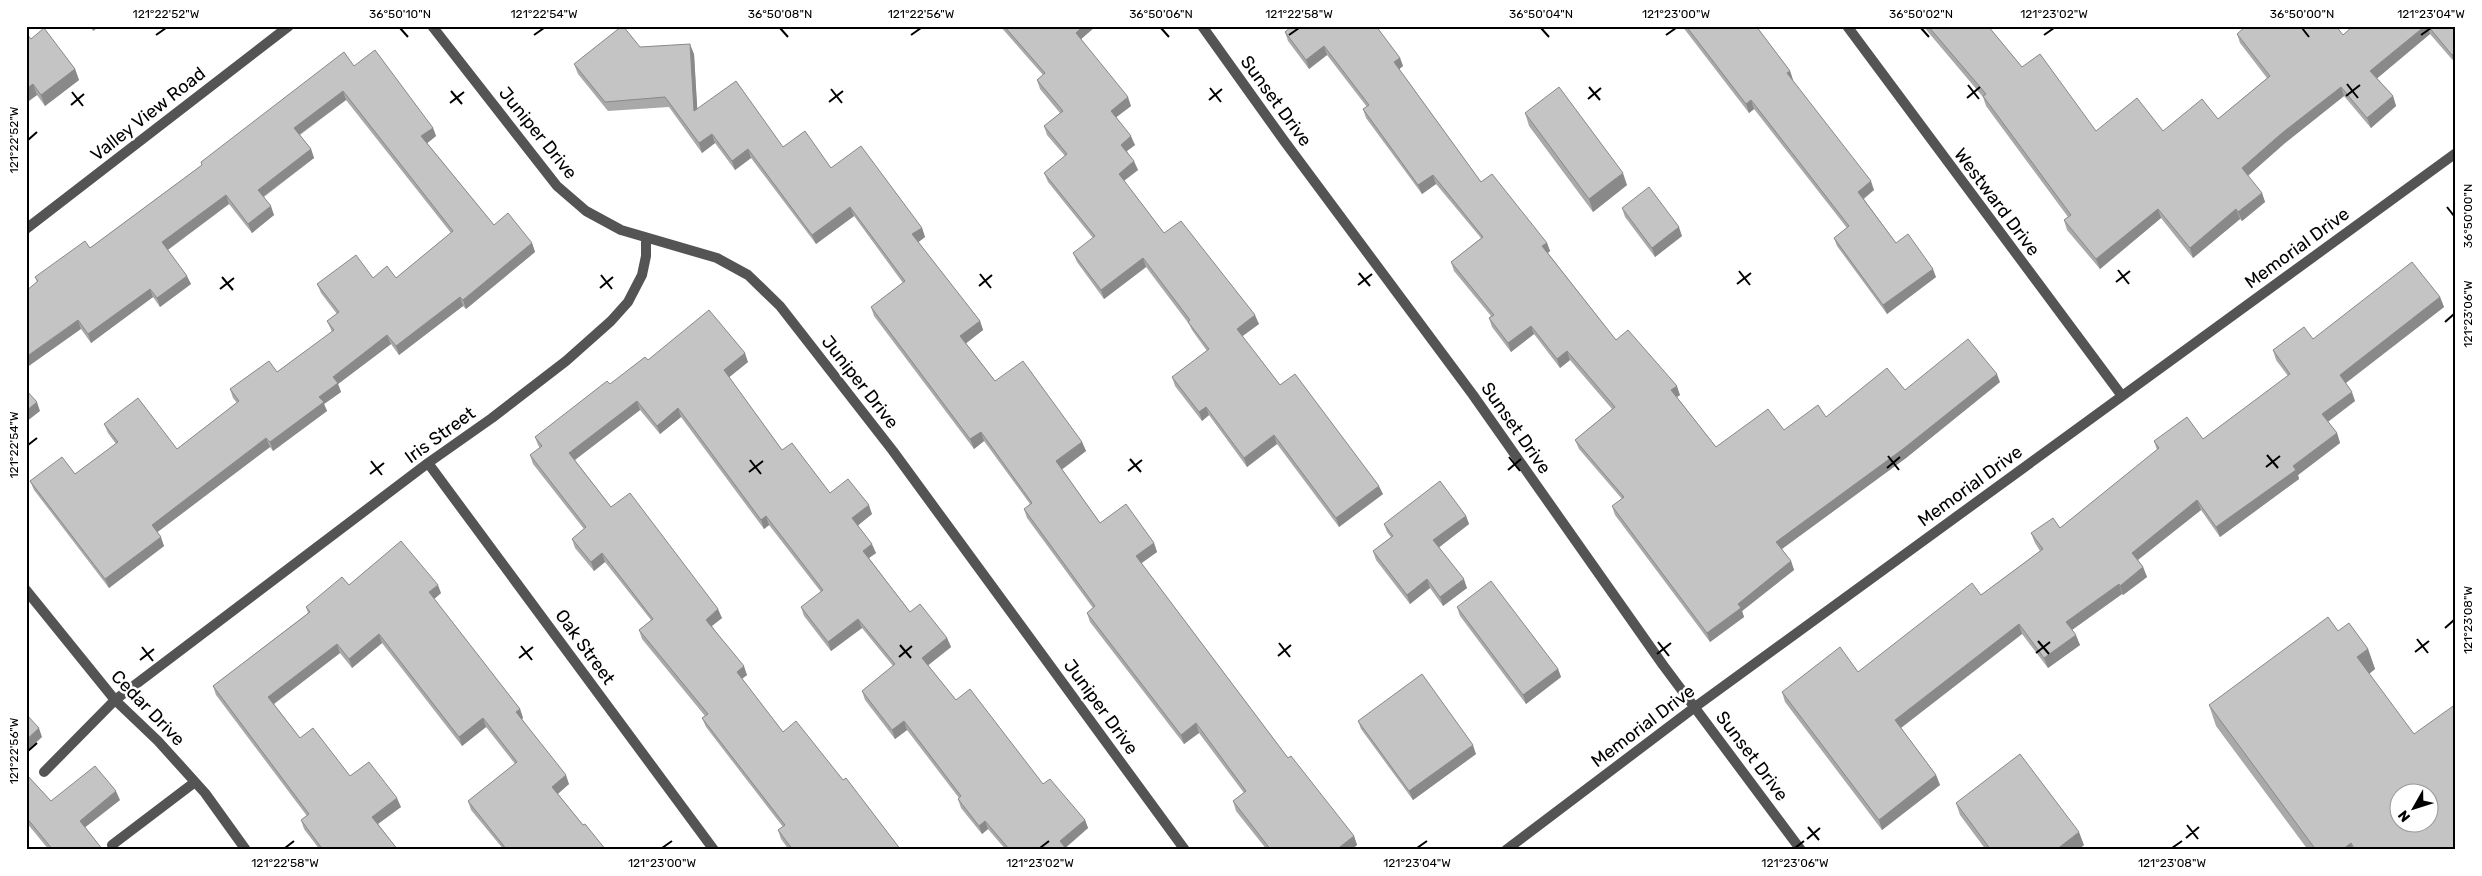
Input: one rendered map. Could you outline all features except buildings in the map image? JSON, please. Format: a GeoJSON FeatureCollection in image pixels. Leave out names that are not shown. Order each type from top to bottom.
{"type":"FeatureCollection","features":[{"type":"Feature","properties":{"kind":"street","name":"Valley View Road"},"geometry":{"type":"LineString","coordinates":[[26,229],[289,26]]}},
{"type":"Feature","properties":{"kind":"street","name":"Juniper Drive"},"geometry":{"type":"LineString","coordinates":[[432,26],[557,186],[586,211],[621,230],[717,258],[748,275],[780,306],[899,459],[1185,850]]}},
{"type":"Feature","properties":{"kind":"street","name":"Sunset Drive"},"geometry":{"type":"LineString","coordinates":[[1202,26],[1285,142],[1473,395],[1663,665],[1801,850]]}},
{"type":"Feature","properties":{"kind":"street","name":"Westward Drive"},"geometry":{"type":"LineString","coordinates":[[1847,26],[2122,396]]}},
{"type":"Feature","properties":{"kind":"street","name":"Memorial Drive"},"geometry":{"type":"LineString","coordinates":[[1506,850],[1695,706],[2456,153]]}},
{"type":"Feature","properties":{"kind":"street","name":"Iris Street"},"geometry":{"type":"LineString","coordinates":[[44,772],[115,700],[566,361],[611,321],[628,302],[642,275],[646,256],[646,238]]}},
{"type":"Feature","properties":{"kind":"street","name":"Oak Street"},"geometry":{"type":"LineString","coordinates":[[428,463],[714,850]]}},
{"type":"Feature","properties":{"kind":"street","name":"Cedar Drive"},"geometry":{"type":"LineString","coordinates":[[26,590],[115,700],[158,741],[195,782],[246,850]]}},
{"type":"Feature","properties":{"kind":"street"},"geometry":{"type":"LineString","coordinates":[[112,845],[195,782]]}}]}
